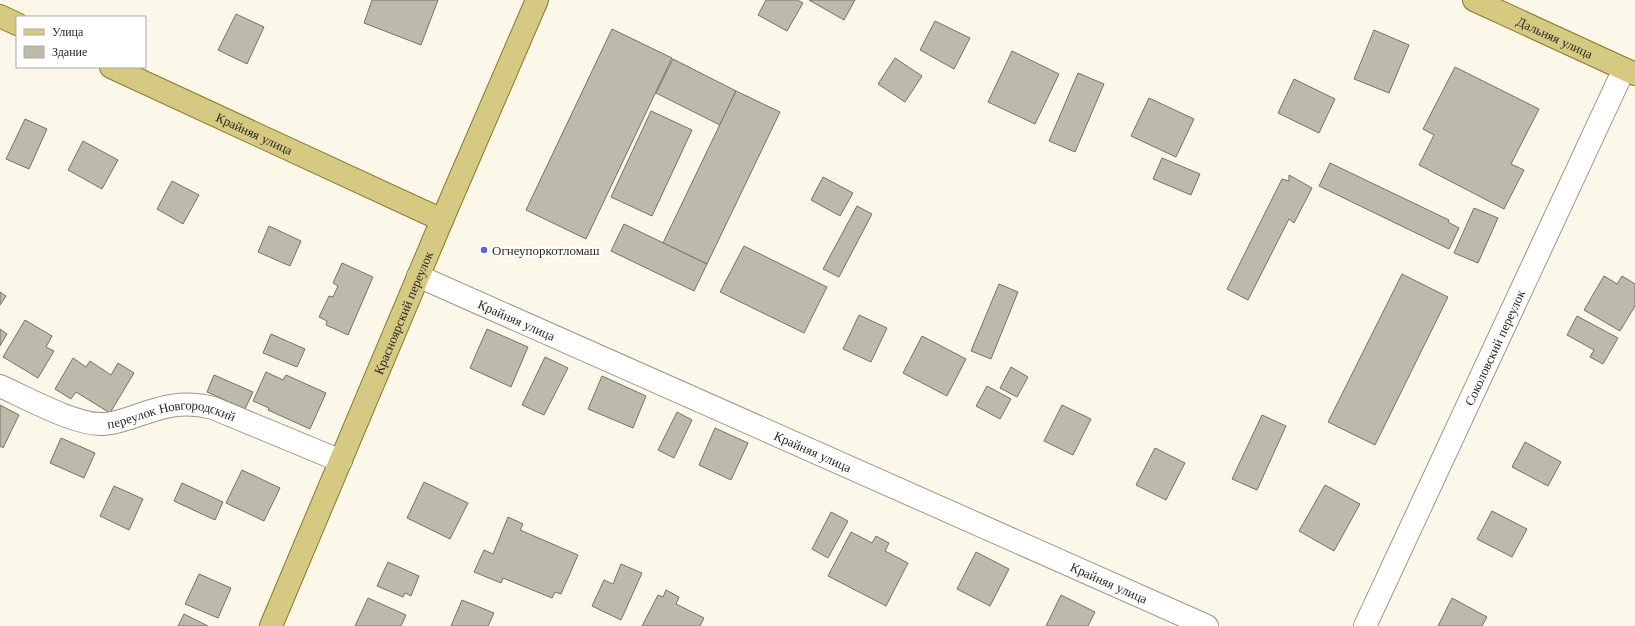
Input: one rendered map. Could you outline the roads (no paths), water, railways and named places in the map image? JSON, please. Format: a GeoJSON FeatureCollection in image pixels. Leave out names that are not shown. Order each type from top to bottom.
{"type":"FeatureCollection","features":[{"type":"Feature","properties":{"kind":"main road","name":"Красноярский переулок"},"geometry":{"type":"LineString","coordinates":[[271,626],[418,276],[537,0]]}},
{"type":"Feature","properties":{"kind":"main road","name":"Дальняя улица"},"geometry":{"type":"LineString","coordinates":[[1474,0],[1630,72]]}},
{"type":"Feature","properties":{"kind":"main road"},"geometry":{"type":"LineString","coordinates":[[0,16],[16,24]]}},
{"type":"Feature","properties":{"kind":"main road","name":"Крайняя улица"},"geometry":{"type":"LineString","coordinates":[[113,68],[442,220]]}},
{"type":"Feature","properties":{"kind":"street","name":"Соколовский переулок"},"geometry":{"type":"LineString","coordinates":[[1365,626],[1630,72]]}},
{"type":"Feature","properties":{"kind":"street","name":"Крайняя улица"},"geometry":{"type":"LineString","coordinates":[[418,276],[1207,626]]}},
{"type":"Feature","properties":{"kind":"street","name":"переулок Новгородский"},"geometry":{"type":"LineString","coordinates":[[0,386],[75,420],[102,425],[113,423],[169,405],[197,404],[213,408],[341,461]]}},
{"type":"Feature","properties":{"kind":"place","name":"Огнеупоркотломаш"},"geometry":{"type":"Point","coordinates":[484,250]}}]}
